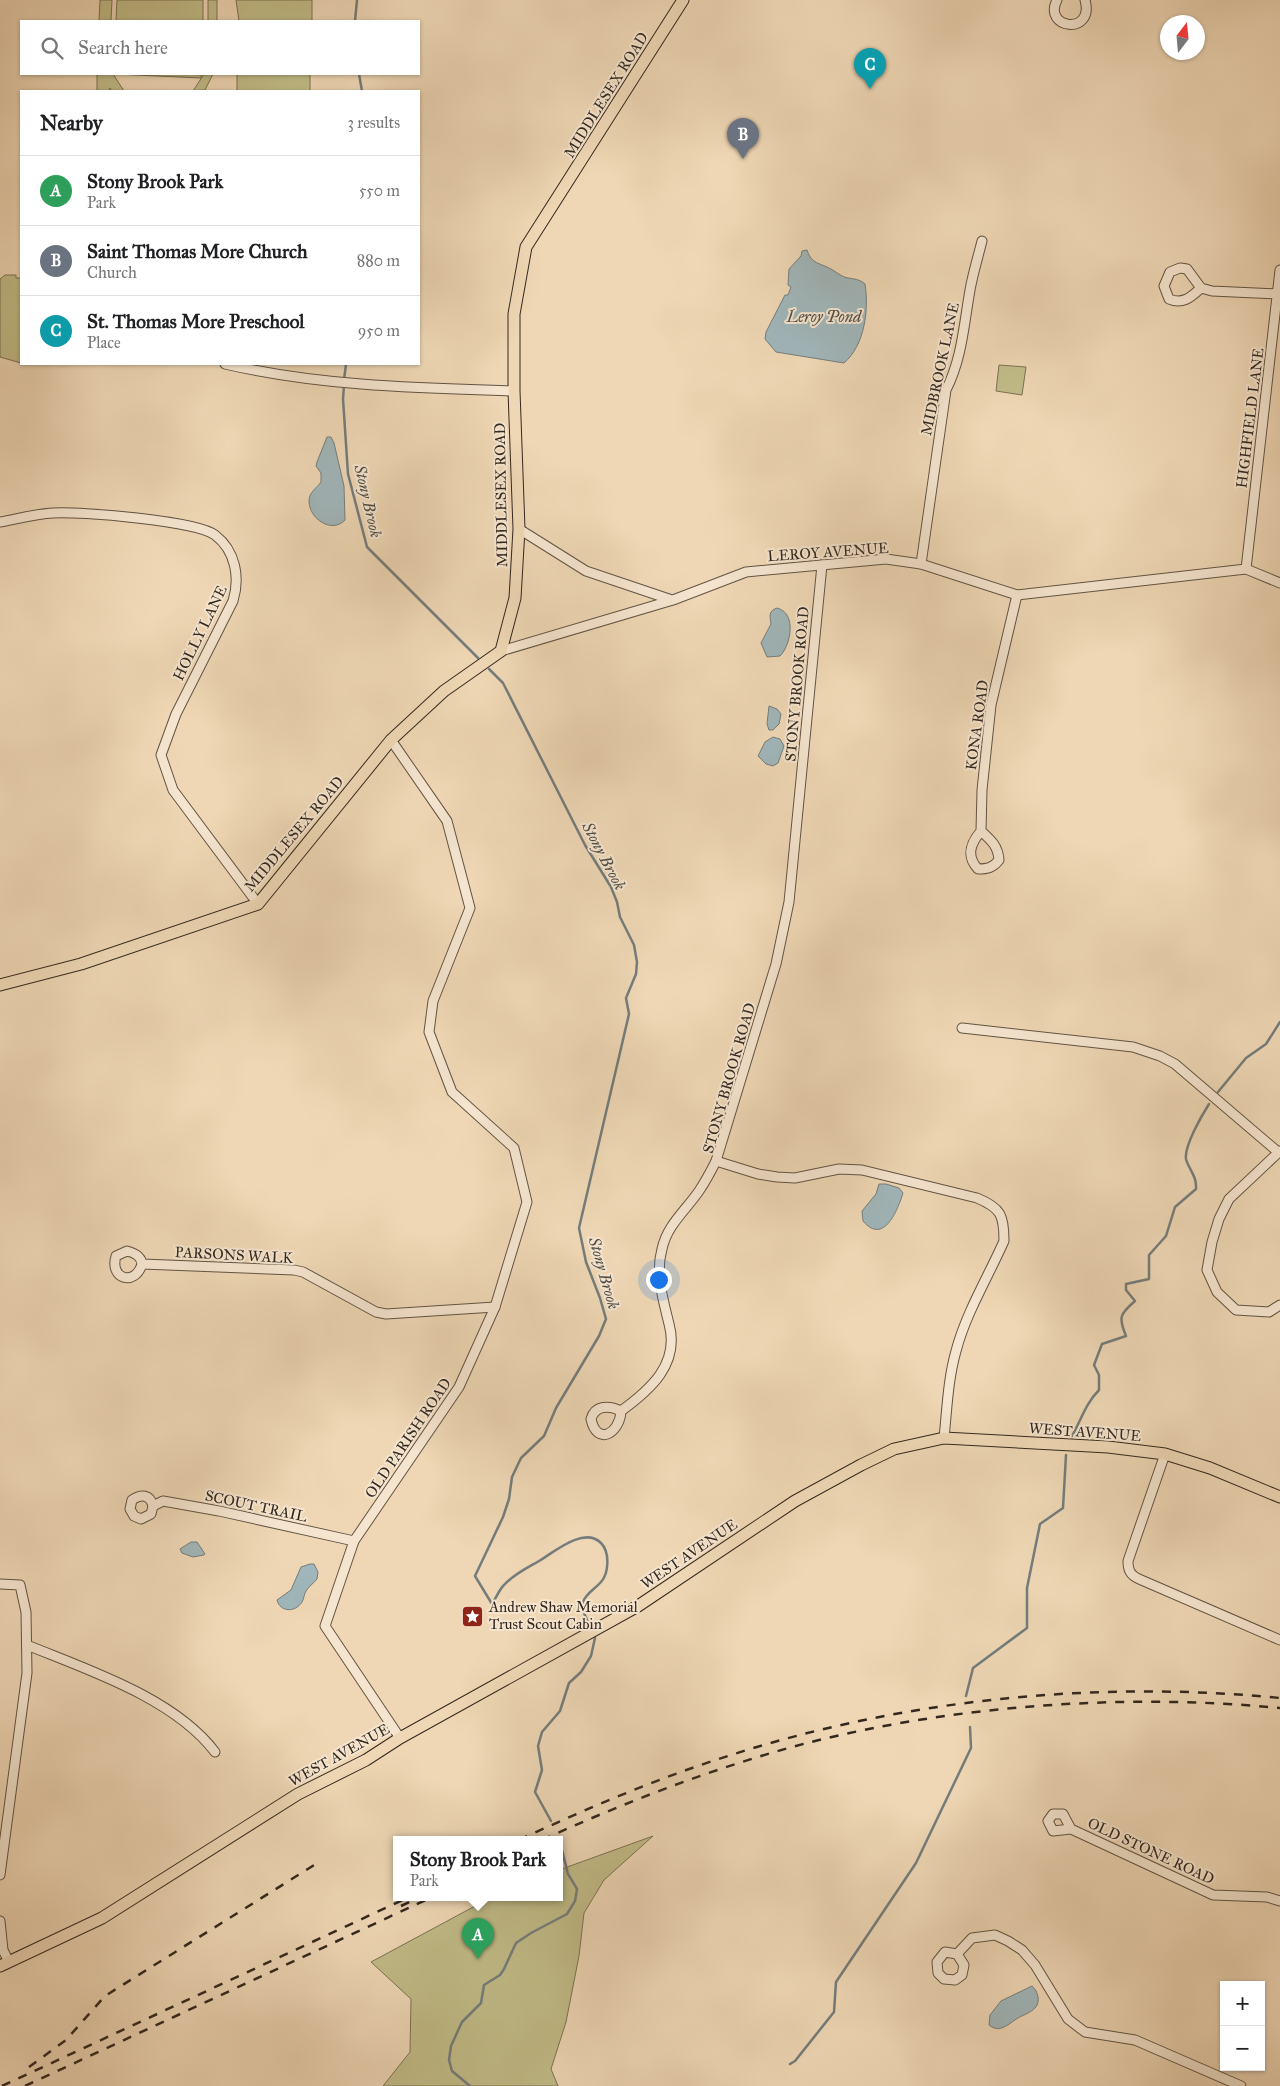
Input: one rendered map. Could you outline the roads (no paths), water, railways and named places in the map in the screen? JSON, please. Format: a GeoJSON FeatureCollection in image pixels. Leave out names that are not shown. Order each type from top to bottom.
{"type":"FeatureCollection","features":[{"type":"Feature","properties":{"kind":"main road","name":"MIDDLESEX ROAD"},"geometry":{"type":"LineString","coordinates":[[0,985],[81,964],[258,904],[392,740],[444,691],[501,651],[515,598],[519,529],[514,392],[514,314],[526,247],[684,0]]}},
{"type":"Feature","properties":{"kind":"main road","name":"WEST AVENUE"},"geometry":{"type":"LineString","coordinates":[[4,1964],[102,1918],[298,1794],[366,1760],[400,1738],[638,1606],[795,1501],[894,1449],[944,1438],[1108,1447],[1165,1454],[1210,1468],[1280,1497]]}},
{"type":"Feature","properties":{"kind":"street"},"geometry":{"type":"LineString","coordinates":[[1057,0],[1054,6],[1054,14],[1058,20],[1070,25],[1079,23],[1085,18],[1087,8],[1085,0]]}},
{"type":"Feature","properties":{"kind":"street","name":"MIDBROOK LANE"},"geometry":{"type":"LineString","coordinates":[[921,564],[946,390],[956,368],[970,287],[982,241]]}},
{"type":"Feature","properties":{"kind":"street","name":"HIGHFIELD LANE"},"geometry":{"type":"LineString","coordinates":[[1246,569],[1279,294],[1280,270]]}},
{"type":"Feature","properties":{"kind":"street"},"geometry":{"type":"LineString","coordinates":[[1201,288],[1212,291],[1279,294]]}},
{"type":"Feature","properties":{"kind":"street"},"geometry":{"type":"LineString","coordinates":[[230,365],[261,372],[344,384],[514,392]]}},
{"type":"Feature","properties":{"kind":"street","name":"HOLLY LANE"},"geometry":{"type":"LineString","coordinates":[[0,522],[52,513],[84,512],[192,526],[215,535],[232,556],[238,584],[233,601],[176,714],[161,756],[173,790],[258,904]]}},
{"type":"Feature","properties":{"kind":"street"},"geometry":{"type":"LineString","coordinates":[[519,529],[586,571],[672,600]]}},
{"type":"Feature","properties":{"kind":"street","name":"LEROY AVENUE"},"geometry":{"type":"LineString","coordinates":[[501,651],[672,600],[746,572],[886,559],[921,564],[1017,595],[1246,569],[1280,583]]}},
{"type":"Feature","properties":{"kind":"street","name":"STONY BROOK ROAD"},"geometry":{"type":"LineString","coordinates":[[822,565],[789,902],[780,948],[765,1004],[716,1161],[758,1174],[777,1177],[796,1178],[839,1169],[862,1170],[977,1198],[994,1205],[1000,1215],[1004,1228],[1004,1241],[965,1325],[956,1350],[948,1387],[944,1438]]}},
{"type":"Feature","properties":{"kind":"street","name":"KONA ROAD"},"geometry":{"type":"LineString","coordinates":[[981,831],[982,790],[991,705],[1017,595]]}},
{"type":"Feature","properties":{"kind":"street","name":"OLD PARISH ROAD"},"geometry":{"type":"LineString","coordinates":[[392,740],[447,821],[470,908],[433,1001],[429,1032],[452,1092],[514,1148],[527,1202],[495,1307],[459,1388],[354,1541],[325,1626],[400,1738]]}},
{"type":"Feature","properties":{"kind":"street"},"geometry":{"type":"LineString","coordinates":[[962,1028],[1133,1047],[1160,1056],[1176,1064],[1279,1152],[1230,1199],[1219,1219],[1212,1242],[1207,1270],[1217,1292],[1236,1310],[1270,1312],[1280,1306]]}},
{"type":"Feature","properties":{"kind":"street"},"geometry":{"type":"LineString","coordinates":[[621,1411],[656,1382],[668,1362],[671,1350],[670,1326],[661,1294],[662,1247],[668,1232],[699,1191],[716,1161]]}},
{"type":"Feature","properties":{"kind":"street","name":"PARSONS WALK"},"geometry":{"type":"LineString","coordinates":[[142,1264],[303,1272],[376,1312],[386,1314],[495,1307]]}},
{"type":"Feature","properties":{"kind":"street"},"geometry":{"type":"LineString","coordinates":[[1165,1454],[1128,1561],[1128,1569],[1138,1579],[1280,1640]]}},
{"type":"Feature","properties":{"kind":"street","name":"SCOUT TRAIL"},"geometry":{"type":"LineString","coordinates":[[153,1506],[163,1501],[219,1511],[354,1541]]}},
{"type":"Feature","properties":{"kind":"street"},"geometry":{"type":"LineString","coordinates":[[0,1584],[20,1585],[26,1612],[27,1645],[27,1673],[21,1728],[0,1875]]}},
{"type":"Feature","properties":{"kind":"street"},"geometry":{"type":"LineString","coordinates":[[27,1645],[144,1695],[181,1720],[215,1752]]}},
{"type":"Feature","properties":{"kind":"street","name":"OLD STONE ROAD"},"geometry":{"type":"LineString","coordinates":[[1071,1829],[1213,1895],[1267,1897],[1280,1900]]}},
{"type":"Feature","properties":{"kind":"street"},"geometry":{"type":"LineString","coordinates":[[0,1922],[4,1964]]}},
{"type":"Feature","properties":{"kind":"street"},"geometry":{"type":"LineString","coordinates":[[958,1954],[972,1938],[995,1935],[1008,1940],[1022,1950],[1035,1965],[1068,2019],[1085,2032],[1135,2040],[1240,2086]]}},
{"type":"Feature","properties":{"kind":"water","name":"Leroy Pond"},"geometry":{"type":"Polygon","coordinates":[[[807,250],[811,258],[816,262],[842,276],[859,280],[865,284],[866,315],[864,326],[857,347],[844,363],[776,352],[765,339],[766,332],[791,287],[788,285],[789,269],[801,256],[802,251],[807,250]]]}},
{"type":"Feature","properties":{"kind":"water"},"geometry":{"type":"Polygon","coordinates":[[[327,437],[331,437],[334,443],[344,486],[345,520],[340,524],[334,525],[328,525],[317,519],[310,508],[309,501],[312,493],[321,482],[321,473],[316,466],[327,437]]]}},
{"type":"Feature","properties":{"kind":"water"},"geometry":{"type":"Polygon","coordinates":[[[777,608],[783,611],[790,622],[789,637],[787,645],[780,656],[767,657],[761,643],[771,624],[771,613],[777,608]]]}},
{"type":"Feature","properties":{"kind":"water"},"geometry":{"type":"Polygon","coordinates":[[[769,706],[777,709],[781,714],[779,724],[773,730],[769,730],[767,724],[769,706]]]}},
{"type":"Feature","properties":{"kind":"water"},"geometry":{"type":"Polygon","coordinates":[[[773,737],[780,739],[784,746],[778,763],[773,766],[766,764],[758,756],[765,742],[773,737]]]}},
{"type":"Feature","properties":{"kind":"water"},"geometry":{"type":"Polygon","coordinates":[[[879,1184],[899,1188],[903,1193],[901,1200],[894,1215],[884,1227],[871,1228],[863,1221],[862,1211],[876,1194],[879,1184]]]}},
{"type":"Feature","properties":{"kind":"water"},"geometry":{"type":"Polygon","coordinates":[[[191,1542],[197,1542],[205,1554],[193,1557],[182,1553],[180,1549],[191,1542]]]}},
{"type":"Feature","properties":{"kind":"water"},"geometry":{"type":"Polygon","coordinates":[[[314,1564],[318,1572],[317,1579],[305,1592],[299,1606],[288,1610],[284,1609],[277,1600],[291,1590],[301,1567],[314,1564]]]}},
{"type":"Feature","properties":{"kind":"water"},"geometry":{"type":"Polygon","coordinates":[[[1032,1986],[1038,1997],[1035,2008],[1004,2027],[997,2029],[989,2025],[990,2015],[1001,2001],[1032,1986]]]}},
{"type":"Feature","properties":{"kind":"waterway","name":"Stony Brook"},"geometry":{"type":"LineString","coordinates":[[355,20],[357,0]]}},
{"type":"Feature","properties":{"kind":"waterway","name":"Stony Brook"},"geometry":{"type":"LineString","coordinates":[[359,75],[362,90]]}},
{"type":"Feature","properties":{"kind":"waterway","name":"Stony Brook"},"geometry":{"type":"LineString","coordinates":[[344,380],[346,365]]}},
{"type":"Feature","properties":{"kind":"waterway","name":"Stony Brook"},"geometry":{"type":"LineString","coordinates":[[344,385],[343,399],[348,474],[367,547],[478,658]]}},
{"type":"Feature","properties":{"kind":"waterway","name":"Stony Brook"},"geometry":{"type":"LineString","coordinates":[[489,669],[503,683],[585,845],[611,887],[620,917],[634,945],[637,962],[636,974],[626,998],[629,1014],[579,1228],[586,1262],[606,1319],[599,1336],[556,1408],[544,1436],[521,1458],[512,1477],[509,1499],[503,1517],[475,1576],[492,1604],[502,1587],[521,1572],[569,1542],[586,1537],[594,1539],[604,1547],[607,1557],[607,1568],[604,1578],[586,1596],[583,1602],[583,1611],[589,1624]]}},
{"type":"Feature","properties":{"kind":"waterway"},"geometry":{"type":"LineString","coordinates":[[1218,1092],[1246,1058],[1266,1044],[1280,1022]]}},
{"type":"Feature","properties":{"kind":"waterway"},"geometry":{"type":"LineString","coordinates":[[1072,1436],[1087,1406],[1099,1390],[1099,1375],[1094,1365],[1102,1344],[1126,1336],[1121,1320],[1122,1316],[1126,1309],[1135,1301],[1126,1290],[1126,1284],[1149,1279],[1149,1255],[1166,1236],[1175,1207],[1196,1189],[1194,1177],[1187,1163],[1186,1153],[1194,1131],[1209,1104]]}},
{"type":"Feature","properties":{"kind":"waterway"},"geometry":{"type":"LineString","coordinates":[[966,1696],[973,1668],[1027,1628],[1027,1588],[1040,1524],[1063,1508],[1066,1455]]}},
{"type":"Feature","properties":{"kind":"waterway","name":"Stony Brook"},"geometry":{"type":"LineString","coordinates":[[551,1821],[535,1792],[542,1770],[538,1746],[542,1732],[560,1711],[569,1683],[581,1672],[591,1656],[595,1638]]}},
{"type":"Feature","properties":{"kind":"waterway"},"geometry":{"type":"LineString","coordinates":[[790,2064],[795,2061],[834,2012],[836,1982],[916,1863],[971,1748],[970,1727]]}},
{"type":"Feature","properties":{"kind":"waterway","name":"Stony Brook"},"geometry":{"type":"LineString","coordinates":[[470,2086],[452,2071],[449,2060],[451,2046],[462,2022],[481,2003],[484,1985],[500,1975],[516,1943],[567,1914],[575,1901],[577,1889],[568,1874],[563,1854]]}},
{"type":"Feature","properties":{"kind":"railway"},"geometry":{"type":"LineString","coordinates":[[528,1836],[571,1816],[677,1773],[797,1736],[865,1720],[933,1708],[1002,1699],[1072,1693],[1142,1691],[1280,1698]]}},
{"type":"Feature","properties":{"kind":"railway"},"geometry":{"type":"LineString","coordinates":[[551,1836],[640,1798],[773,1752],[864,1730],[923,1719],[982,1711],[1102,1702],[1222,1704],[1280,1708]]}},
{"type":"Feature","properties":{"kind":"railway"},"geometry":{"type":"LineString","coordinates":[[29,2067],[66,2040],[105,1996],[319,1862]]}},
{"type":"Feature","properties":{"kind":"railway"},"geometry":{"type":"LineString","coordinates":[[2,2086],[401,1901]]}},
{"type":"Feature","properties":{"kind":"railway"},"geometry":{"type":"LineString","coordinates":[[401,1906],[412,1901]]}},
{"type":"Feature","properties":{"kind":"railway"},"geometry":{"type":"LineString","coordinates":[[25,2086],[424,1901]]}},
{"type":"Feature","properties":{"kind":"place","name":"St. Thomas More Preschool"},"geometry":{"type":"Point","coordinates":[870,89]}},
{"type":"Feature","properties":{"kind":"place","name":"Saint Thomas More Church"},"geometry":{"type":"Point","coordinates":[743,159]}},
{"type":"Feature","properties":{"kind":"place","name":"Andrew Shaw Memorial Trust Scout Cabin"},"geometry":{"type":"Point","coordinates":[473,1616]}},
{"type":"Feature","properties":{"kind":"place","name":"Stony Brook Park"},"geometry":{"type":"Point","coordinates":[478,1959]}}]}
